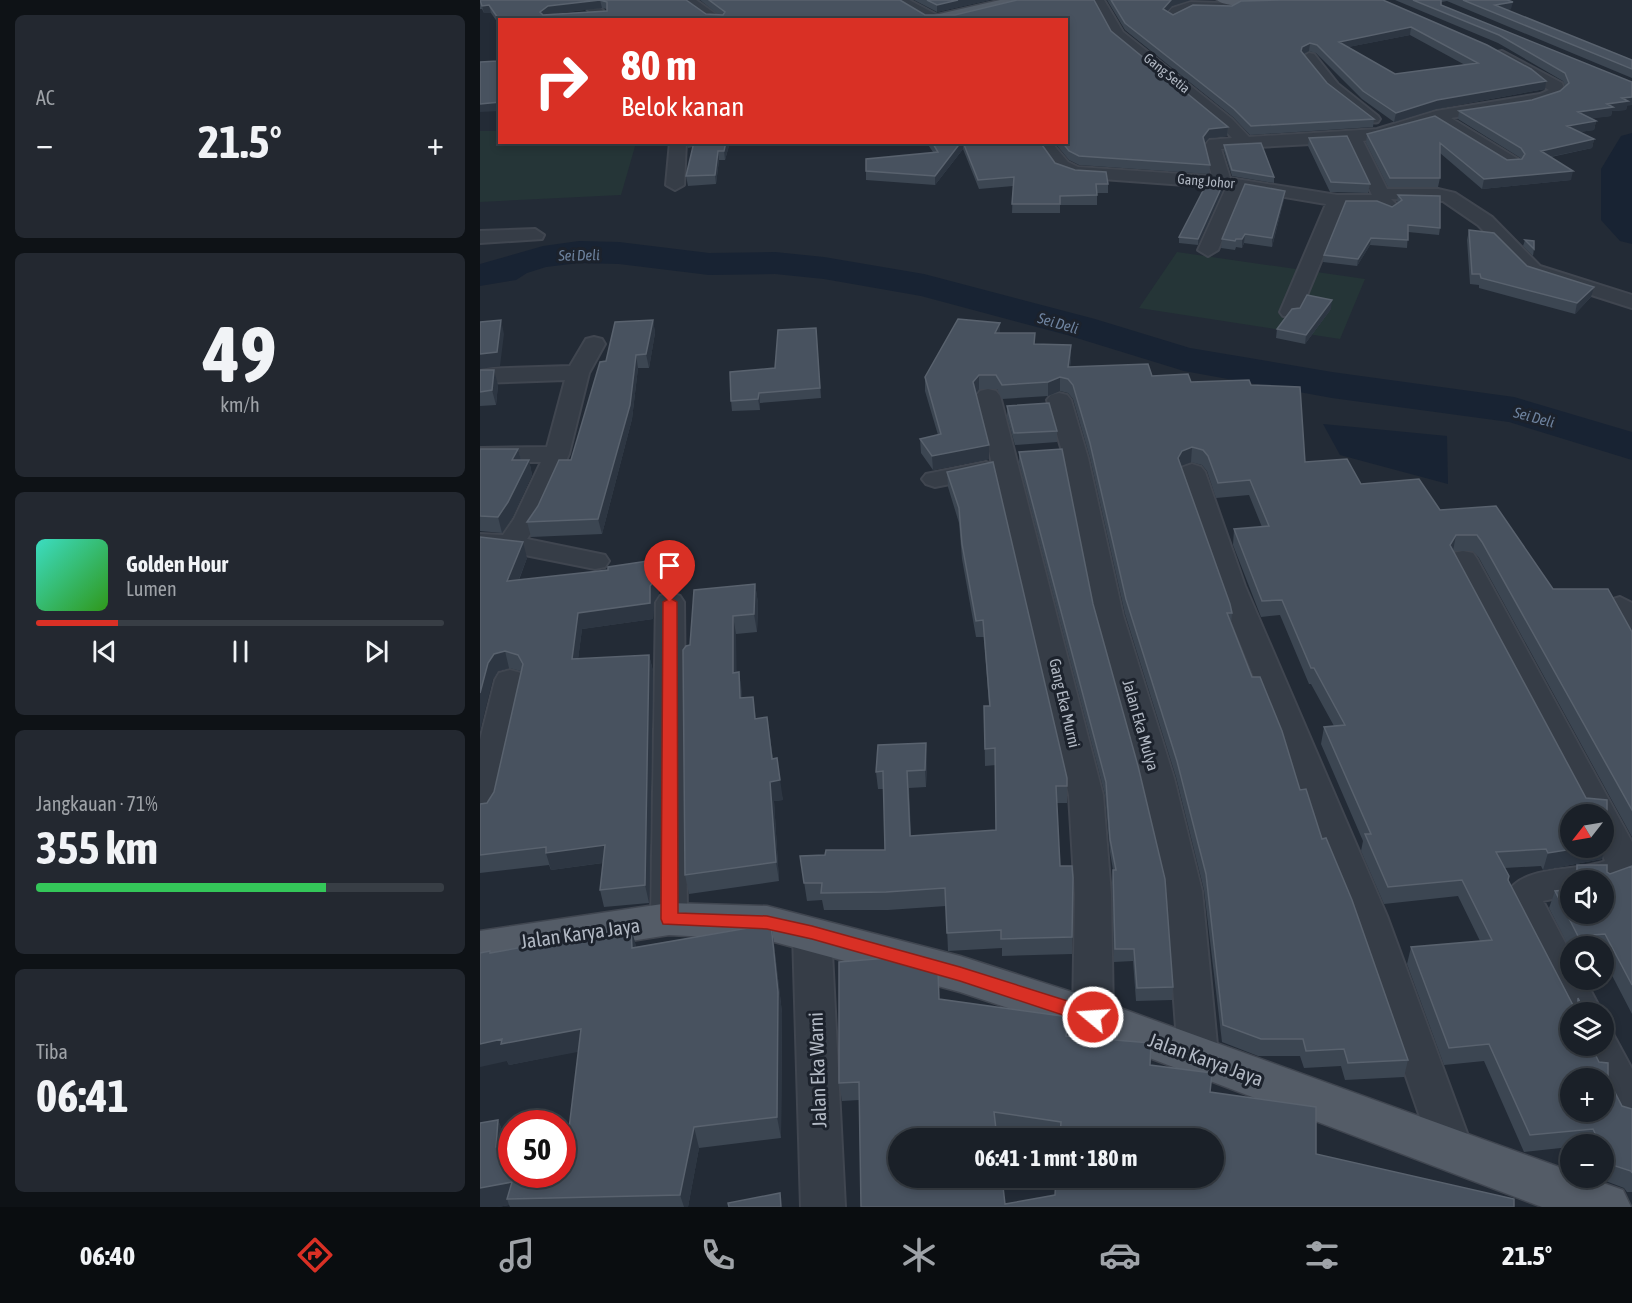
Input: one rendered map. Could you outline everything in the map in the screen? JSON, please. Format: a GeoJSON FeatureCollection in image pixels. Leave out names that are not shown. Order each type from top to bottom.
{"type":"FeatureCollection","features":[{"type":"Feature","properties":{"kind":"main road"},"geometry":{"type":"LineString","coordinates":[[939,18],[1020,0]]}},
{"type":"Feature","properties":{"kind":"main road"},"geometry":{"type":"LineString","coordinates":[[1228,4],[1286,0]]}},
{"type":"Feature","properties":{"kind":"main road","name":"Jalan Karya Jaya"},"geometry":{"type":"LineString","coordinates":[[480,948],[669,919],[767,923],[812,933],[960,974],[1093,1017],[1605,1207]]}},
{"type":"Feature","properties":{"kind":"street"},"geometry":{"type":"LineString","coordinates":[[687,0],[715,18]]}},
{"type":"Feature","properties":{"kind":"street"},"geometry":{"type":"LineString","coordinates":[[899,0],[932,18]]}},
{"type":"Feature","properties":{"kind":"street","name":"Gang Setia"},"geometry":{"type":"LineString","coordinates":[[1098,0],[1117,34],[1226,122],[1243,141]]}},
{"type":"Feature","properties":{"kind":"street"},"geometry":{"type":"LineString","coordinates":[[589,1],[605,17]]}},
{"type":"Feature","properties":{"kind":"street"},"geometry":{"type":"LineString","coordinates":[[1172,16],[1183,8],[1205,3],[1228,4]]}},
{"type":"Feature","properties":{"kind":"street"},"geometry":{"type":"LineString","coordinates":[[583,16],[605,17]]}},
{"type":"Feature","properties":{"kind":"street"},"geometry":{"type":"LineString","coordinates":[[1208,250],[1230,183],[1212,147],[1215,144],[1353,138],[1392,130],[1436,116],[1544,98],[1557,92],[1557,86],[1543,76],[1493,50]]}},
{"type":"Feature","properties":{"kind":"street"},"geometry":{"type":"LineString","coordinates":[[1310,57],[1334,87],[1370,117],[1392,130]]}},
{"type":"Feature","properties":{"kind":"street"},"geometry":{"type":"LineString","coordinates":[[1436,116],[1512,164]]}},
{"type":"Feature","properties":{"kind":"street"},"geometry":{"type":"LineString","coordinates":[[1353,138],[1386,206],[1432,211]]}},
{"type":"Feature","properties":{"kind":"street"},"geometry":{"type":"LineString","coordinates":[[675,185],[678,144]]}},
{"type":"Feature","properties":{"kind":"street","name":"Gang Johor"},"geometry":{"type":"LineString","coordinates":[[1044,144],[1069,171],[1230,183],[1337,200],[1381,197]]}},
{"type":"Feature","properties":{"kind":"street"},"geometry":{"type":"LineString","coordinates":[[1381,197],[1438,194],[1449,197],[1485,222],[1533,270],[1632,302]]}},
{"type":"Feature","properties":{"kind":"street"},"geometry":{"type":"LineString","coordinates":[[1290,312],[1337,200]]}},
{"type":"Feature","properties":{"kind":"street"},"geometry":{"type":"LineString","coordinates":[[480,237],[535,235]]}},
{"type":"Feature","properties":{"kind":"street"},"geometry":{"type":"LineString","coordinates":[[510,544],[526,520],[557,454],[578,373],[594,344]]}},
{"type":"Feature","properties":{"kind":"street"},"geometry":{"type":"LineString","coordinates":[[480,376],[578,373]]}},
{"type":"Feature","properties":{"kind":"street","name":"Jalan Eka Mulya"},"geometry":{"type":"LineString","coordinates":[[1025,404],[1064,451],[1156,778],[1184,891],[1198,1055]]}},
{"type":"Feature","properties":{"kind":"street","name":"Gang Eka Murni"},"geometry":{"type":"LineString","coordinates":[[1025,404],[1010,458],[1086,795],[1093,895],[1093,1017]]}},
{"type":"Feature","properties":{"kind":"street"},"geometry":{"type":"LineString","coordinates":[[480,455],[557,454]]}},
{"type":"Feature","properties":{"kind":"street"},"geometry":{"type":"LineString","coordinates":[[935,478],[1010,458]]}},
{"type":"Feature","properties":{"kind":"street"},"geometry":{"type":"LineString","coordinates":[[1192,472],[1231,586],[1369,916],[1453,1152]]}},
{"type":"Feature","properties":{"kind":"street"},"geometry":{"type":"LineString","coordinates":[[480,542],[510,544],[595,561]]}},
{"type":"Feature","properties":{"kind":"street"},"geometry":{"type":"LineString","coordinates":[[1463,559],[1595,804]]}},
{"type":"Feature","properties":{"kind":"street"},"geometry":{"type":"LineString","coordinates":[[669,919],[670,602]]}},
{"type":"Feature","properties":{"kind":"street"},"geometry":{"type":"LineString","coordinates":[[480,809],[510,680]]}},
{"type":"Feature","properties":{"kind":"street"},"geometry":{"type":"LineString","coordinates":[[1614,841],[1622,856],[1623,867],[1614,872]]}},
{"type":"Feature","properties":{"kind":"street"},"geometry":{"type":"LineString","coordinates":[[1560,884],[1535,888],[1523,896],[1577,1002]]}},
{"type":"Feature","properties":{"kind":"street","name":"Jalan Eka Warni"},"geometry":{"type":"LineString","coordinates":[[812,933],[823,1207]]}},
{"type":"Feature","properties":{"kind":"street"},"geometry":{"type":"LineString","coordinates":[[1604,1056],[1632,1109]]}},
{"type":"Feature","properties":{"kind":"shaded area"},"geometry":{"type":"Polygon","coordinates":[[[480,131],[498,131],[498,144],[636,144],[621,195],[480,202],[480,131]]]}},
{"type":"Feature","properties":{"kind":"shaded area"},"geometry":{"type":"Polygon","coordinates":[[[1177,252],[1365,279],[1340,339],[1139,308],[1177,252]]]}},
{"type":"Feature","properties":{"kind":"water"},"geometry":{"type":"Polygon","coordinates":[[[1323,424],[1447,436],[1448,484],[1340,455],[1323,424]]]}},
{"type":"Feature","properties":{"kind":"building"},"geometry":{"type":"Polygon","coordinates":[[[480,0],[600,0],[686,0],[706,14],[723,15],[725,12],[709,0],[900,0],[925,15],[955,15],[1017,0],[1094,0],[1111,31],[1228,127],[1209,129],[1203,137],[1210,165],[1079,156],[1069,151],[1064,144],[1068,144],[1068,18],[498,18],[489,5],[482,6],[480,0]],[[600,0],[548,6],[540,12],[543,15],[607,11],[607,2],[600,0]]]}},
{"type":"Feature","properties":{"kind":"building"},"geometry":{"type":"Polygon","coordinates":[[[927,0],[958,0],[937,5],[927,0]]]}},
{"type":"Feature","properties":{"kind":"building"},"geometry":{"type":"Polygon","coordinates":[[[1111,0],[1171,0],[1163,9],[1173,15],[1193,5],[1232,6],[1241,1],[1383,0],[1487,45],[1531,69],[1546,81],[1437,100],[1396,113],[1363,91],[1317,45],[1310,43],[1302,47],[1301,51],[1327,83],[1374,119],[1251,126],[1234,109],[1125,23],[1111,0]],[[1411,27],[1339,42],[1395,74],[1478,63],[1411,27]]]}},
{"type":"Feature","properties":{"kind":"building"},"geometry":{"type":"Polygon","coordinates":[[[1413,0],[1441,0],[1441,5],[1632,82],[1632,97],[1622,98],[1628,101],[1607,104],[1613,107],[1578,112],[1596,121],[1567,126],[1594,139],[1541,151],[1573,171],[1484,179],[1440,143],[1440,178],[1390,178],[1367,134],[1435,116],[1507,160],[1522,159],[1525,154],[1521,148],[1459,111],[1532,100],[1560,91],[1569,83],[1565,73],[1499,35],[1413,0]]]}},
{"type":"Feature","properties":{"kind":"building"},"geometry":{"type":"Polygon","coordinates":[[[1463,0],[1513,2],[1495,5],[1632,60],[1632,69],[1463,0]]]}},
{"type":"Feature","properties":{"kind":"building"},"geometry":{"type":"Polygon","coordinates":[[[498,61],[498,102],[480,104],[480,62],[498,61]]]}},
{"type":"Feature","properties":{"kind":"building"},"geometry":{"type":"Polygon","coordinates":[[[1347,136],[1370,184],[1331,182],[1309,138],[1347,136]]]}},
{"type":"Feature","properties":{"kind":"building"},"geometry":{"type":"Polygon","coordinates":[[[1261,143],[1274,177],[1232,170],[1224,145],[1261,143]]]}},
{"type":"Feature","properties":{"kind":"building"},"geometry":{"type":"Polygon","coordinates":[[[694,144],[726,144],[724,151],[718,151],[715,175],[686,176],[694,144]]]}},
{"type":"Feature","properties":{"kind":"building"},"geometry":{"type":"Polygon","coordinates":[[[933,144],[959,144],[935,176],[866,171],[866,159],[938,152],[933,144]]]}},
{"type":"Feature","properties":{"kind":"building"},"geometry":{"type":"Polygon","coordinates":[[[964,144],[1041,144],[1055,163],[1075,170],[1106,172],[1108,184],[1096,184],[1097,195],[1060,196],[1060,204],[1012,204],[1014,177],[978,180],[964,144]]]}},
{"type":"Feature","properties":{"kind":"building"},"geometry":{"type":"Polygon","coordinates":[[[1207,183],[1223,184],[1198,239],[1179,237],[1207,183]]]}},
{"type":"Feature","properties":{"kind":"building"},"geometry":{"type":"Polygon","coordinates":[[[1245,184],[1285,191],[1272,238],[1245,234],[1242,239],[1235,241],[1222,239],[1245,184]]]}},
{"type":"Feature","properties":{"kind":"building"},"geometry":{"type":"Polygon","coordinates":[[[1398,195],[1440,196],[1440,228],[1408,225],[1408,240],[1371,238],[1358,259],[1324,255],[1346,201],[1377,201],[1392,207],[1402,200],[1398,195]]]}},
{"type":"Feature","properties":{"kind":"building"},"geometry":{"type":"Polygon","coordinates":[[[1469,230],[1494,233],[1527,266],[1594,287],[1577,303],[1481,278],[1480,274],[1472,274],[1469,230]]]}},
{"type":"Feature","properties":{"kind":"building"},"geometry":{"type":"Polygon","coordinates":[[[1525,240],[1534,241],[1534,249],[1525,240]]]}},
{"type":"Feature","properties":{"kind":"building"},"geometry":{"type":"Polygon","coordinates":[[[1307,295],[1332,300],[1306,335],[1277,329],[1292,309],[1300,308],[1307,295]]]}},
{"type":"Feature","properties":{"kind":"building"},"geometry":{"type":"Polygon","coordinates":[[[958,319],[1000,323],[995,333],[1035,333],[1034,344],[1071,345],[1068,367],[1148,364],[1152,376],[1188,374],[1191,382],[1249,380],[1251,385],[1300,387],[1305,462],[1347,459],[1361,484],[1419,479],[1440,510],[1496,506],[1553,589],[1608,589],[1632,632],[1632,810],[1482,542],[1477,535],[1456,535],[1450,545],[1586,798],[1607,800],[1607,804],[1560,804],[1560,851],[1548,853],[1546,849],[1496,852],[1560,980],[1560,990],[1565,990],[1571,1002],[1560,1002],[1560,1056],[1596,1056],[1599,1062],[1608,1063],[1608,1068],[1560,1068],[1560,1122],[1614,1122],[1614,1091],[1622,1106],[1632,1109],[1632,1173],[1614,1166],[1614,1134],[1595,1134],[1593,1129],[1530,1135],[1489,1044],[1449,1048],[1411,947],[1492,940],[1462,880],[1388,887],[1365,834],[1371,834],[1324,727],[1345,725],[1314,668],[1311,668],[1282,600],[1262,601],[1234,529],[1269,526],[1250,480],[1218,483],[1208,456],[1203,450],[1192,447],[1182,451],[1178,458],[1230,604],[1232,613],[1227,613],[1252,677],[1260,677],[1282,731],[1300,790],[1306,789],[1322,839],[1326,838],[1352,900],[1408,1060],[1348,1063],[1344,1049],[1306,1051],[1303,1039],[1261,1039],[1223,1025],[1206,874],[1177,761],[1126,599],[1090,443],[1073,385],[1068,379],[1060,377],[1048,382],[1002,385],[996,375],[979,375],[973,382],[989,445],[932,456],[920,439],[941,434],[925,377],[958,319]]]}},
{"type":"Feature","properties":{"kind":"building"},"geometry":{"type":"Polygon","coordinates":[[[501,320],[497,352],[480,354],[480,322],[501,320]]]}},
{"type":"Feature","properties":{"kind":"building"},"geometry":{"type":"Polygon","coordinates":[[[653,320],[646,354],[636,355],[630,405],[598,519],[527,522],[538,506],[559,460],[571,460],[600,362],[606,361],[615,322],[653,320]]]}},
{"type":"Feature","properties":{"kind":"building"},"geometry":{"type":"Polygon","coordinates":[[[816,328],[820,388],[759,393],[758,399],[731,401],[730,372],[775,368],[778,330],[816,328]]]}},
{"type":"Feature","properties":{"kind":"building"},"geometry":{"type":"Polygon","coordinates":[[[480,370],[494,370],[492,390],[480,392],[480,370]]]}},
{"type":"Feature","properties":{"kind":"building"},"geometry":{"type":"Polygon","coordinates":[[[1049,403],[1057,431],[1014,433],[1007,406],[1049,403]]]}},
{"type":"Feature","properties":{"kind":"building"},"geometry":{"type":"Polygon","coordinates":[[[480,449],[518,449],[512,460],[529,460],[498,517],[480,516],[480,449]]]}},
{"type":"Feature","properties":{"kind":"building"},"geometry":{"type":"Polygon","coordinates":[[[1062,449],[1093,604],[1138,766],[1165,879],[1173,987],[1137,988],[1134,949],[1115,949],[1113,870],[1116,870],[1110,839],[1106,782],[1019,452],[1062,449]]]}},
{"type":"Feature","properties":{"kind":"building"},"geometry":{"type":"Polygon","coordinates":[[[993,462],[1067,778],[1067,786],[1056,786],[1060,866],[1072,866],[1072,937],[1001,939],[1001,930],[947,933],[945,888],[821,893],[822,883],[804,883],[800,856],[825,855],[826,850],[885,850],[883,771],[876,772],[878,745],[926,743],[925,770],[907,771],[910,836],[996,830],[995,748],[985,749],[984,706],[990,706],[983,620],[976,621],[962,544],[959,508],[947,472],[993,462]]]}},
{"type":"Feature","properties":{"kind":"building"},"geometry":{"type":"Polygon","coordinates":[[[480,537],[523,542],[507,581],[608,570],[608,567],[654,560],[656,578],[650,586],[650,603],[578,613],[572,659],[649,655],[645,885],[600,890],[605,845],[546,853],[546,847],[480,855],[480,804],[487,803],[494,792],[523,664],[518,655],[505,651],[494,654],[488,663],[480,693],[480,537]]]}},
{"type":"Feature","properties":{"kind":"building"},"geometry":{"type":"Polygon","coordinates":[[[755,584],[754,614],[733,616],[733,673],[739,672],[740,698],[753,697],[755,719],[767,717],[772,759],[777,758],[780,780],[770,782],[776,862],[685,875],[683,650],[690,645],[694,590],[755,584]]]}},
{"type":"Feature","properties":{"kind":"building"},"geometry":{"type":"Polygon","coordinates":[[[1577,865],[1607,865],[1607,870],[1577,870],[1577,865]]]}},
{"type":"Feature","properties":{"kind":"building"},"geometry":{"type":"Polygon","coordinates":[[[1632,866],[1632,985],[1614,951],[1614,936],[1605,934],[1578,936],[1572,924],[1614,924],[1614,873],[1632,866]]]}},
{"type":"Feature","properties":{"kind":"building"},"geometry":{"type":"Polygon","coordinates":[[[1555,891],[1560,891],[1560,901],[1555,891]]]}},
{"type":"Feature","properties":{"kind":"building"},"geometry":{"type":"Polygon","coordinates":[[[771,924],[778,992],[777,1117],[694,1127],[680,1195],[507,1199],[510,1188],[576,1188],[576,1110],[571,1110],[581,1029],[501,1044],[502,1039],[480,1044],[480,953],[631,928],[632,948],[771,924]]]}},
{"type":"Feature","properties":{"kind":"building"},"geometry":{"type":"Polygon","coordinates":[[[888,958],[890,961],[899,961],[938,971],[939,999],[1069,1017],[1066,1036],[1151,1043],[1150,1065],[1212,1073],[1210,1092],[1316,1107],[1316,1154],[1514,1199],[1514,1207],[861,1207],[859,1082],[839,1083],[839,962],[888,958]]]}},
{"type":"Feature","properties":{"kind":"building"},"geometry":{"type":"Polygon","coordinates":[[[498,1120],[496,1147],[498,1147],[498,1185],[480,1188],[480,1123],[498,1120]]]}},
{"type":"Feature","properties":{"kind":"building"},"geometry":{"type":"Polygon","coordinates":[[[780,1193],[781,1207],[729,1207],[728,1203],[780,1193]]]}},
{"type":"Feature","properties":{"kind":"waterway","name":"Sei Deli"},"geometry":{"type":"LineString","coordinates":[[1632,142],[1617,169],[1618,220],[1632,234]]}},
{"type":"Feature","properties":{"kind":"waterway","name":"Sei Deli"},"geometry":{"type":"LineString","coordinates":[[480,275],[503,272],[514,265],[543,257],[579,252],[619,253],[709,264],[775,263],[824,268],[924,285],[1081,327],[1184,359],[1332,385],[1514,410],[1632,446]]}},
{"type":"Feature","properties":{"kind":"route"},"geometry":{"type":"LineString","coordinates":[[670,602],[669,919],[767,923],[812,933],[960,974],[1093,1017]]}}]}
